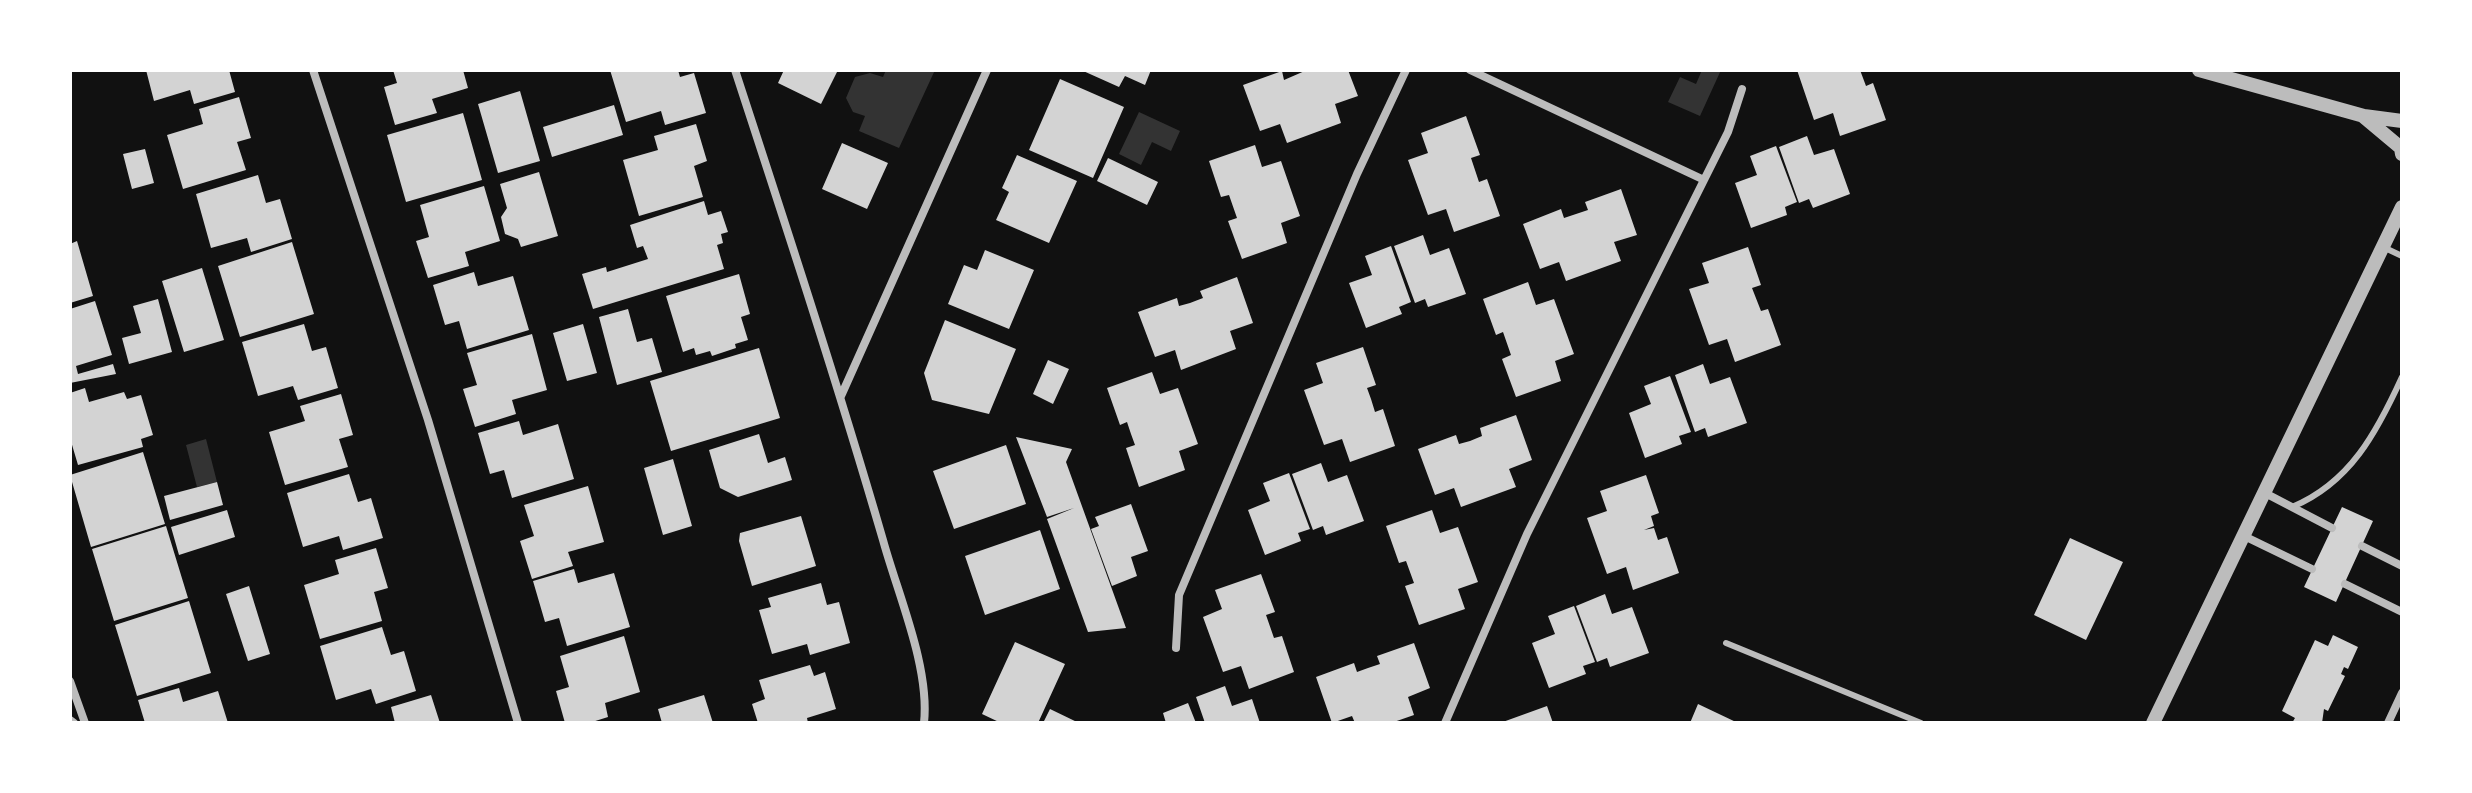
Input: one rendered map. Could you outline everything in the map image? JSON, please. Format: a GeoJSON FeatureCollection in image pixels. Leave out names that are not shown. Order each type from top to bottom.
{"type":"FeatureCollection","features":[{"type":"Feature","properties":{"kind":"street"},"geometry":{"type":"LineString","coordinates":[[313,70],[428,420],[518,723]]}},
{"type":"Feature","properties":{"kind":"street"},"geometry":{"type":"LineString","coordinates":[[735,70],[841,396],[924,688],[924,723]]}},
{"type":"Feature","properties":{"kind":"street"},"geometry":{"type":"LineString","coordinates":[[841,396],[987,70]]}},
{"type":"Feature","properties":{"kind":"street"},"geometry":{"type":"LineString","coordinates":[[1176,648],[1179,595],[1351,187],[1406,70]]}},
{"type":"Feature","properties":{"kind":"street"},"geometry":{"type":"LineString","coordinates":[[1470,70],[1702,179]]}},
{"type":"Feature","properties":{"kind":"street"},"geometry":{"type":"LineString","coordinates":[[2199,70],[2364,116],[2402,121]]}},
{"type":"Feature","properties":{"kind":"street"},"geometry":{"type":"LineString","coordinates":[[1445,723],[1527,534],[1728,132],[1742,89]]}},
{"type":"Feature","properties":{"kind":"street"},"geometry":{"type":"LineString","coordinates":[[2364,116],[2401,148],[2402,154]]}},
{"type":"Feature","properties":{"kind":"street"},"geometry":{"type":"LineString","coordinates":[[2153,723],[2402,209]]}},
{"type":"Feature","properties":{"kind":"street"},"geometry":{"type":"LineString","coordinates":[[2265,493],[2332,528]]}},
{"type":"Feature","properties":{"kind":"street"},"geometry":{"type":"LineString","coordinates":[[2244,536],[2312,569]]}},
{"type":"Feature","properties":{"kind":"street"},"geometry":{"type":"LineString","coordinates":[[2362,546],[2402,566]]}},
{"type":"Feature","properties":{"kind":"street"},"geometry":{"type":"LineString","coordinates":[[2345,584],[2402,612]]}},
{"type":"Feature","properties":{"kind":"street"},"geometry":{"type":"LineString","coordinates":[[70,681],[85,723]]}},
{"type":"Feature","properties":{"kind":"street"},"geometry":{"type":"LineString","coordinates":[[2388,723],[2402,693]]}},
{"type":"Feature","properties":{"kind":"lane"},"geometry":{"type":"LineString","coordinates":[[2383,247],[2402,256]]}},
{"type":"Feature","properties":{"kind":"lane"},"geometry":{"type":"LineString","coordinates":[[2292,507],[2318,496],[2350,469],[2384,417],[2402,377]]}},
{"type":"Feature","properties":{"kind":"lane"},"geometry":{"type":"LineString","coordinates":[[1726,643],[1921,723]]}},
{"type":"Feature","properties":{"kind":"shaded area"},"geometry":{"type":"Polygon","coordinates":[[[886,70],[935,70],[899,148],[859,131],[865,116],[853,112],[846,98],[855,77],[870,73],[883,77],[886,70]]]}},
{"type":"Feature","properties":{"kind":"shaded area"},"geometry":{"type":"Polygon","coordinates":[[[1702,70],[1721,70],[1700,116],[1668,102],[1680,77],[1696,84],[1702,70]]]}},
{"type":"Feature","properties":{"kind":"shaded area"},"geometry":{"type":"Polygon","coordinates":[[[1139,112],[1180,131],[1171,151],[1152,142],[1141,165],[1119,154],[1139,112]]]}},
{"type":"Feature","properties":{"kind":"shaded area"},"geometry":{"type":"Polygon","coordinates":[[[206,439],[217,482],[197,487],[186,445],[206,439]]]}},
{"type":"Feature","properties":{"kind":"building"},"geometry":{"type":"Polygon","coordinates":[[[146,70],[229,70],[235,92],[194,104],[190,90],[154,101],[146,70]]]}},
{"type":"Feature","properties":{"kind":"building"},"geometry":{"type":"Polygon","coordinates":[[[393,70],[463,70],[468,88],[432,99],[437,113],[395,125],[384,87],[397,83],[393,70]]]}},
{"type":"Feature","properties":{"kind":"building"},"geometry":{"type":"Polygon","coordinates":[[[610,70],[678,70],[680,77],[694,73],[706,113],[665,125],[661,111],[626,122],[610,70]]]}},
{"type":"Feature","properties":{"kind":"building"},"geometry":{"type":"Polygon","coordinates":[[[784,70],[838,70],[821,104],[778,83],[784,70]]]}},
{"type":"Feature","properties":{"kind":"building"},"geometry":{"type":"Polygon","coordinates":[[[1081,70],[1151,70],[1145,85],[1125,76],[1119,87],[1081,70]]]}},
{"type":"Feature","properties":{"kind":"building"},"geometry":{"type":"Polygon","coordinates":[[[1307,70],[1348,70],[1358,96],[1335,104],[1341,123],[1287,143],[1280,124],[1260,131],[1243,85],[1282,71],[1284,80],[1307,70]]]}},
{"type":"Feature","properties":{"kind":"building"},"geometry":{"type":"Polygon","coordinates":[[[1797,70],[1860,70],[1866,86],[1873,83],[1886,120],[1840,136],[1833,113],[1814,120],[1797,70]]]}},
{"type":"Feature","properties":{"kind":"building"},"geometry":{"type":"Polygon","coordinates":[[[1060,79],[1124,107],[1093,178],[1029,150],[1060,79]]]}},
{"type":"Feature","properties":{"kind":"building"},"geometry":{"type":"Polygon","coordinates":[[[520,91],[540,161],[498,173],[478,104],[520,91]]]}},
{"type":"Feature","properties":{"kind":"building"},"geometry":{"type":"Polygon","coordinates":[[[239,97],[251,138],[237,142],[246,170],[183,189],[167,135],[203,124],[199,109],[239,97]]]}},
{"type":"Feature","properties":{"kind":"building"},"geometry":{"type":"Polygon","coordinates":[[[614,105],[623,135],[552,157],[543,127],[614,105]]]}},
{"type":"Feature","properties":{"kind":"building"},"geometry":{"type":"Polygon","coordinates":[[[463,113],[482,180],[406,202],[387,135],[463,113]]]}},
{"type":"Feature","properties":{"kind":"building"},"geometry":{"type":"Polygon","coordinates":[[[1466,116],[1480,155],[1471,158],[1479,182],[1487,179],[1500,216],[1454,232],[1446,209],[1428,215],[1408,160],[1428,153],[1421,133],[1466,116]]]}},
{"type":"Feature","properties":{"kind":"building"},"geometry":{"type":"Polygon","coordinates":[[[696,124],[707,161],[694,166],[703,197],[639,216],[623,160],[658,150],[654,136],[696,124]]]}},
{"type":"Feature","properties":{"kind":"building"},"geometry":{"type":"Polygon","coordinates":[[[1807,136],[1814,155],[1834,149],[1850,194],[1813,208],[1809,199],[1799,203],[1779,147],[1807,136]]]}},
{"type":"Feature","properties":{"kind":"building"},"geometry":{"type":"Polygon","coordinates":[[[842,143],[888,163],[867,209],[822,189],[842,143]]]}},
{"type":"Feature","properties":{"kind":"building"},"geometry":{"type":"Polygon","coordinates":[[[1255,145],[1262,167],[1281,161],[1300,216],[1281,223],[1287,243],[1242,259],[1228,221],[1237,218],[1229,195],[1221,197],[1209,161],[1255,145]]]}},
{"type":"Feature","properties":{"kind":"building"},"geometry":{"type":"Polygon","coordinates":[[[1776,146],[1797,202],[1785,207],[1787,215],[1751,228],[1735,183],[1757,175],[1750,156],[1776,146]]]}},
{"type":"Feature","properties":{"kind":"building"},"geometry":{"type":"Polygon","coordinates":[[[145,149],[154,183],[132,189],[123,154],[145,149]]]}},
{"type":"Feature","properties":{"kind":"building"},"geometry":{"type":"Polygon","coordinates":[[[1017,155],[1077,181],[1049,243],[996,220],[1009,192],[1002,188],[1017,155]]]}},
{"type":"Feature","properties":{"kind":"building"},"geometry":{"type":"Polygon","coordinates":[[[1108,158],[1158,182],[1147,205],[1097,181],[1108,158]]]}},
{"type":"Feature","properties":{"kind":"building"},"geometry":{"type":"Polygon","coordinates":[[[539,172],[558,236],[521,247],[518,239],[505,234],[501,217],[507,208],[500,184],[539,172]]]}},
{"type":"Feature","properties":{"kind":"building"},"geometry":{"type":"Polygon","coordinates":[[[258,175],[266,203],[280,199],[292,239],[251,252],[247,238],[211,248],[196,194],[258,175]]]}},
{"type":"Feature","properties":{"kind":"building"},"geometry":{"type":"Polygon","coordinates":[[[484,186],[500,241],[465,252],[469,266],[428,278],[416,241],[429,237],[420,205],[484,186]]]}},
{"type":"Feature","properties":{"kind":"building"},"geometry":{"type":"Polygon","coordinates":[[[1621,189],[1637,235],[1614,242],[1621,261],[1566,281],[1559,262],[1540,269],[1523,224],[1561,209],[1564,218],[1588,210],[1585,202],[1621,189]]]}},
{"type":"Feature","properties":{"kind":"building"},"geometry":{"type":"Polygon","coordinates":[[[704,201],[708,215],[721,211],[728,232],[721,234],[723,243],[717,245],[724,269],[593,309],[582,274],[606,267],[607,272],[648,259],[643,246],[637,248],[630,225],[704,201]]]}},
{"type":"Feature","properties":{"kind":"building"},"geometry":{"type":"Polygon","coordinates":[[[1423,235],[1430,255],[1449,248],[1466,294],[1428,307],[1425,299],[1415,303],[1394,246],[1423,235]]]}},
{"type":"Feature","properties":{"kind":"building"},"geometry":{"type":"Polygon","coordinates":[[[77,241],[93,296],[70,303],[70,244],[77,241]]]}},
{"type":"Feature","properties":{"kind":"building"},"geometry":{"type":"Polygon","coordinates":[[[292,242],[314,314],[240,337],[218,266],[292,242]]]}},
{"type":"Feature","properties":{"kind":"building"},"geometry":{"type":"Polygon","coordinates":[[[1391,246],[1411,302],[1399,307],[1402,314],[1366,328],[1349,283],[1372,275],[1365,256],[1391,246]]]}},
{"type":"Feature","properties":{"kind":"building"},"geometry":{"type":"Polygon","coordinates":[[[1748,247],[1761,285],[1752,288],[1761,311],[1768,309],[1781,345],[1735,362],[1727,339],[1709,345],[1689,289],[1709,283],[1702,263],[1748,247]]]}},
{"type":"Feature","properties":{"kind":"building"},"geometry":{"type":"Polygon","coordinates":[[[985,250],[1034,270],[1009,329],[948,304],[964,265],[977,270],[985,250]]]}},
{"type":"Feature","properties":{"kind":"building"},"geometry":{"type":"Polygon","coordinates":[[[202,268],[224,340],[184,352],[162,281],[202,268]]]}},
{"type":"Feature","properties":{"kind":"building"},"geometry":{"type":"Polygon","coordinates":[[[474,272],[478,286],[513,276],[529,330],[467,349],[459,321],[445,325],[433,285],[474,272]]]}},
{"type":"Feature","properties":{"kind":"building"},"geometry":{"type":"Polygon","coordinates":[[[739,274],[750,314],[741,317],[748,340],[735,344],[736,348],[712,356],[710,351],[696,355],[694,348],[683,352],[666,296],[739,274]]]}},
{"type":"Feature","properties":{"kind":"building"},"geometry":{"type":"Polygon","coordinates":[[[1237,277],[1253,323],[1230,331],[1236,349],[1181,370],[1175,350],[1155,357],[1138,312],[1177,298],[1179,306],[1190,303],[1203,298],[1200,291],[1237,277]]]}},
{"type":"Feature","properties":{"kind":"building"},"geometry":{"type":"Polygon","coordinates":[[[1528,282],[1536,305],[1554,299],[1574,354],[1555,361],[1561,381],[1516,397],[1502,359],[1511,355],[1503,332],[1496,335],[1483,299],[1528,282]]]}},
{"type":"Feature","properties":{"kind":"building"},"geometry":{"type":"Polygon","coordinates":[[[158,299],[172,352],[129,364],[122,338],[141,333],[133,306],[158,299]]]}},
{"type":"Feature","properties":{"kind":"building"},"geometry":{"type":"Polygon","coordinates":[[[95,301],[112,355],[76,366],[78,374],[113,364],[116,374],[70,383],[70,309],[95,301]]]}},
{"type":"Feature","properties":{"kind":"building"},"geometry":{"type":"Polygon","coordinates":[[[628,309],[637,342],[652,338],[662,372],[617,385],[599,317],[628,309]]]}},
{"type":"Feature","properties":{"kind":"building"},"geometry":{"type":"Polygon","coordinates":[[[945,320],[1016,349],[989,414],[932,400],[924,373],[945,320]]]}},
{"type":"Feature","properties":{"kind":"building"},"geometry":{"type":"Polygon","coordinates":[[[304,324],[312,351],[326,347],[338,388],[298,400],[293,386],[258,396],[242,342],[304,324]]]}},
{"type":"Feature","properties":{"kind":"building"},"geometry":{"type":"Polygon","coordinates":[[[583,324],[597,373],[567,381],[553,333],[583,324]]]}},
{"type":"Feature","properties":{"kind":"building"},"geometry":{"type":"Polygon","coordinates":[[[532,334],[547,390],[512,400],[516,414],[475,427],[463,389],[477,385],[467,353],[532,334]]]}},
{"type":"Feature","properties":{"kind":"building"},"geometry":{"type":"Polygon","coordinates":[[[1363,347],[1376,385],[1367,388],[1375,412],[1383,409],[1395,446],[1350,462],[1342,439],[1324,445],[1304,390],[1323,383],[1316,363],[1363,347]]]}},
{"type":"Feature","properties":{"kind":"building"},"geometry":{"type":"Polygon","coordinates":[[[759,348],[780,418],[671,451],[650,381],[759,348]]]}},
{"type":"Feature","properties":{"kind":"building"},"geometry":{"type":"Polygon","coordinates":[[[1048,360],[1069,369],[1053,404],[1033,394],[1048,360]]]}},
{"type":"Feature","properties":{"kind":"building"},"geometry":{"type":"Polygon","coordinates":[[[1703,364],[1710,384],[1730,377],[1747,423],[1708,437],[1705,428],[1695,432],[1675,375],[1703,364]]]}},
{"type":"Feature","properties":{"kind":"building"},"geometry":{"type":"Polygon","coordinates":[[[1152,372],[1160,394],[1178,388],[1198,444],[1179,451],[1185,470],[1139,487],[1126,448],[1135,445],[1127,422],[1120,425],[1107,388],[1152,372]]]}},
{"type":"Feature","properties":{"kind":"building"},"geometry":{"type":"Polygon","coordinates":[[[1670,376],[1691,432],[1679,436],[1682,444],[1645,458],[1629,413],[1651,404],[1644,386],[1670,376]]]}},
{"type":"Feature","properties":{"kind":"building"},"geometry":{"type":"Polygon","coordinates":[[[85,388],[89,402],[124,392],[127,399],[141,395],[153,435],[141,439],[143,447],[78,465],[70,438],[70,393],[85,388]]]}},
{"type":"Feature","properties":{"kind":"building"},"geometry":{"type":"Polygon","coordinates":[[[341,394],[353,435],[339,439],[348,467],[285,485],[269,432],[305,421],[300,406],[341,394]]]}},
{"type":"Feature","properties":{"kind":"building"},"geometry":{"type":"Polygon","coordinates":[[[1516,415],[1532,460],[1509,469],[1516,487],[1461,507],[1454,488],[1435,495],[1418,449],[1456,435],[1459,444],[1470,441],[1482,436],[1480,428],[1516,415]]]}},
{"type":"Feature","properties":{"kind":"building"},"geometry":{"type":"Polygon","coordinates":[[[519,421],[523,435],[558,424],[574,479],[512,498],[504,470],[490,474],[478,433],[519,421]]]}},
{"type":"Feature","properties":{"kind":"building"},"geometry":{"type":"Polygon","coordinates":[[[759,434],[768,463],[785,457],[792,480],[738,497],[720,488],[709,450],[759,434]]]}},
{"type":"Feature","properties":{"kind":"building"},"geometry":{"type":"Polygon","coordinates":[[[1016,437],[1072,449],[1066,462],[1126,628],[1088,632],[1047,519],[1074,508],[1047,517],[1016,437]]]}},
{"type":"Feature","properties":{"kind":"building"},"geometry":{"type":"Polygon","coordinates":[[[1006,445],[1026,504],[954,529],[933,471],[1006,445]]]}},
{"type":"Feature","properties":{"kind":"building"},"geometry":{"type":"Polygon","coordinates":[[[143,452],[165,524],[91,547],[70,475],[143,452]]]}},
{"type":"Feature","properties":{"kind":"building"},"geometry":{"type":"Polygon","coordinates":[[[673,459],[692,526],[663,535],[644,468],[673,459]]]}},
{"type":"Feature","properties":{"kind":"building"},"geometry":{"type":"Polygon","coordinates":[[[1321,463],[1328,482],[1347,475],[1364,521],[1326,535],[1323,526],[1313,530],[1292,474],[1321,463]]]}},
{"type":"Feature","properties":{"kind":"building"},"geometry":{"type":"Polygon","coordinates":[[[1289,473],[1310,529],[1298,533],[1301,541],[1265,555],[1248,510],[1270,501],[1263,483],[1289,473]]]}},
{"type":"Feature","properties":{"kind":"building"},"geometry":{"type":"Polygon","coordinates":[[[349,474],[358,502],[371,498],[383,538],[343,550],[339,536],[303,547],[287,493],[349,474]]]}},
{"type":"Feature","properties":{"kind":"building"},"geometry":{"type":"Polygon","coordinates":[[[1646,475],[1659,513],[1651,516],[1654,526],[1644,530],[1654,528],[1658,540],[1667,537],[1679,573],[1633,590],[1626,567],[1607,574],[1587,518],[1607,511],[1600,491],[1646,475]]]}},
{"type":"Feature","properties":{"kind":"building"},"geometry":{"type":"Polygon","coordinates":[[[217,482],[223,505],[170,520],[164,496],[217,482]]]}},
{"type":"Feature","properties":{"kind":"building"},"geometry":{"type":"Polygon","coordinates":[[[588,486],[604,542],[568,552],[573,566],[532,579],[520,541],[534,536],[524,505],[588,486]]]}},
{"type":"Feature","properties":{"kind":"building"},"geometry":{"type":"Polygon","coordinates":[[[1131,504],[1148,551],[1131,557],[1137,576],[1112,586],[1091,529],[1099,526],[1095,517],[1131,504]]]}},
{"type":"Feature","properties":{"kind":"building"},"geometry":{"type":"Polygon","coordinates":[[[2342,507],[2373,521],[2336,602],[2304,587],[2342,507]]]}},
{"type":"Feature","properties":{"kind":"building"},"geometry":{"type":"Polygon","coordinates":[[[227,510],[235,537],[179,555],[171,527],[227,510]]]}},
{"type":"Feature","properties":{"kind":"building"},"geometry":{"type":"Polygon","coordinates":[[[1432,510],[1440,533],[1458,527],[1478,582],[1458,589],[1465,609],[1419,625],[1405,586],[1414,583],[1406,561],[1399,563],[1386,526],[1432,510]]]}},
{"type":"Feature","properties":{"kind":"building"},"geometry":{"type":"Polygon","coordinates":[[[801,516],[816,566],[752,586],[739,541],[740,533],[801,516]]]}},
{"type":"Feature","properties":{"kind":"building"},"geometry":{"type":"Polygon","coordinates":[[[166,526],[188,598],[114,621],[92,549],[166,526]]]}},
{"type":"Feature","properties":{"kind":"building"},"geometry":{"type":"Polygon","coordinates":[[[1040,530],[1060,589],[985,615],[965,556],[1040,530]]]}},
{"type":"Feature","properties":{"kind":"building"},"geometry":{"type":"Polygon","coordinates":[[[2070,538],[2123,562],[2086,640],[2034,615],[2070,538]]]}},
{"type":"Feature","properties":{"kind":"building"},"geometry":{"type":"Polygon","coordinates":[[[376,548],[388,588],[374,592],[382,621],[320,639],[304,585],[339,574],[335,560],[376,548]]]}},
{"type":"Feature","properties":{"kind":"building"},"geometry":{"type":"Polygon","coordinates":[[[574,569],[578,583],[614,573],[630,627],[567,646],[559,618],[545,622],[533,581],[574,569]]]}},
{"type":"Feature","properties":{"kind":"building"},"geometry":{"type":"Polygon","coordinates":[[[1261,574],[1275,612],[1266,615],[1274,638],[1282,636],[1294,672],[1249,689],[1241,666],[1223,672],[1203,617],[1222,609],[1215,590],[1261,574]]]}},
{"type":"Feature","properties":{"kind":"building"},"geometry":{"type":"Polygon","coordinates":[[[821,583],[827,605],[839,602],[850,643],[810,655],[807,644],[772,654],[759,610],[771,607],[768,598],[821,583]]]}},
{"type":"Feature","properties":{"kind":"building"},"geometry":{"type":"Polygon","coordinates":[[[249,586],[270,654],[248,661],[226,594],[249,586]]]}},
{"type":"Feature","properties":{"kind":"building"},"geometry":{"type":"Polygon","coordinates":[[[1605,594],[1612,614],[1632,607],[1649,653],[1610,667],[1607,658],[1597,662],[1576,606],[1605,594]]]}},
{"type":"Feature","properties":{"kind":"building"},"geometry":{"type":"Polygon","coordinates":[[[189,601],[211,673],[137,696],[115,625],[189,601]]]}},
{"type":"Feature","properties":{"kind":"building"},"geometry":{"type":"Polygon","coordinates":[[[1574,606],[1595,662],[1583,666],[1586,674],[1549,688],[1532,643],[1555,634],[1548,616],[1574,606]]]}},
{"type":"Feature","properties":{"kind":"building"},"geometry":{"type":"Polygon","coordinates":[[[382,627],[391,655],[404,651],[416,691],[376,704],[371,689],[336,700],[320,646],[382,627]]]}},
{"type":"Feature","properties":{"kind":"building"},"geometry":{"type":"Polygon","coordinates":[[[2333,635],[2358,647],[2348,669],[2344,667],[2341,674],[2345,676],[2328,711],[2324,709],[2322,723],[2292,723],[2295,718],[2282,711],[2315,640],[2328,646],[2333,635]]]}},
{"type":"Feature","properties":{"kind":"building"},"geometry":{"type":"Polygon","coordinates":[[[624,636],[640,692],[605,703],[608,717],[589,723],[565,723],[556,691],[569,687],[560,656],[624,636]]]}},
{"type":"Feature","properties":{"kind":"building"},"geometry":{"type":"Polygon","coordinates":[[[1015,642],[1065,664],[1038,723],[1001,723],[982,714],[1015,642]]]}},
{"type":"Feature","properties":{"kind":"building"},"geometry":{"type":"Polygon","coordinates":[[[1414,643],[1430,688],[1408,697],[1414,715],[1391,723],[1355,723],[1352,716],[1332,723],[1316,677],[1354,663],[1357,672],[1380,664],[1377,656],[1414,643]]]}},
{"type":"Feature","properties":{"kind":"building"},"geometry":{"type":"Polygon","coordinates":[[[810,665],[814,676],[825,672],[836,709],[807,718],[808,723],[758,723],[752,704],[765,699],[759,680],[810,665]]]}},
{"type":"Feature","properties":{"kind":"building"},"geometry":{"type":"Polygon","coordinates":[[[1225,686],[1232,706],[1252,699],[1260,723],[1205,723],[1196,697],[1225,686]]]}},
{"type":"Feature","properties":{"kind":"building"},"geometry":{"type":"Polygon","coordinates":[[[179,688],[183,702],[218,691],[228,723],[145,723],[138,700],[179,688]]]}},
{"type":"Feature","properties":{"kind":"building"},"geometry":{"type":"Polygon","coordinates":[[[431,695],[440,723],[395,723],[391,707],[431,695]]]}},
{"type":"Feature","properties":{"kind":"building"},"geometry":{"type":"Polygon","coordinates":[[[704,695],[713,723],[662,723],[658,709],[704,695]]]}},
{"type":"Feature","properties":{"kind":"building"},"geometry":{"type":"Polygon","coordinates":[[[1188,703],[1196,723],[1166,723],[1163,713],[1188,703]]]}},
{"type":"Feature","properties":{"kind":"building"},"geometry":{"type":"Polygon","coordinates":[[[1698,704],[1738,723],[1690,723],[1698,704]]]}},
{"type":"Feature","properties":{"kind":"building"},"geometry":{"type":"Polygon","coordinates":[[[1547,706],[1553,723],[1500,723],[1547,706]]]}},
{"type":"Feature","properties":{"kind":"building"},"geometry":{"type":"Polygon","coordinates":[[[1050,709],[1079,723],[1043,723],[1050,709]]]}}]}
